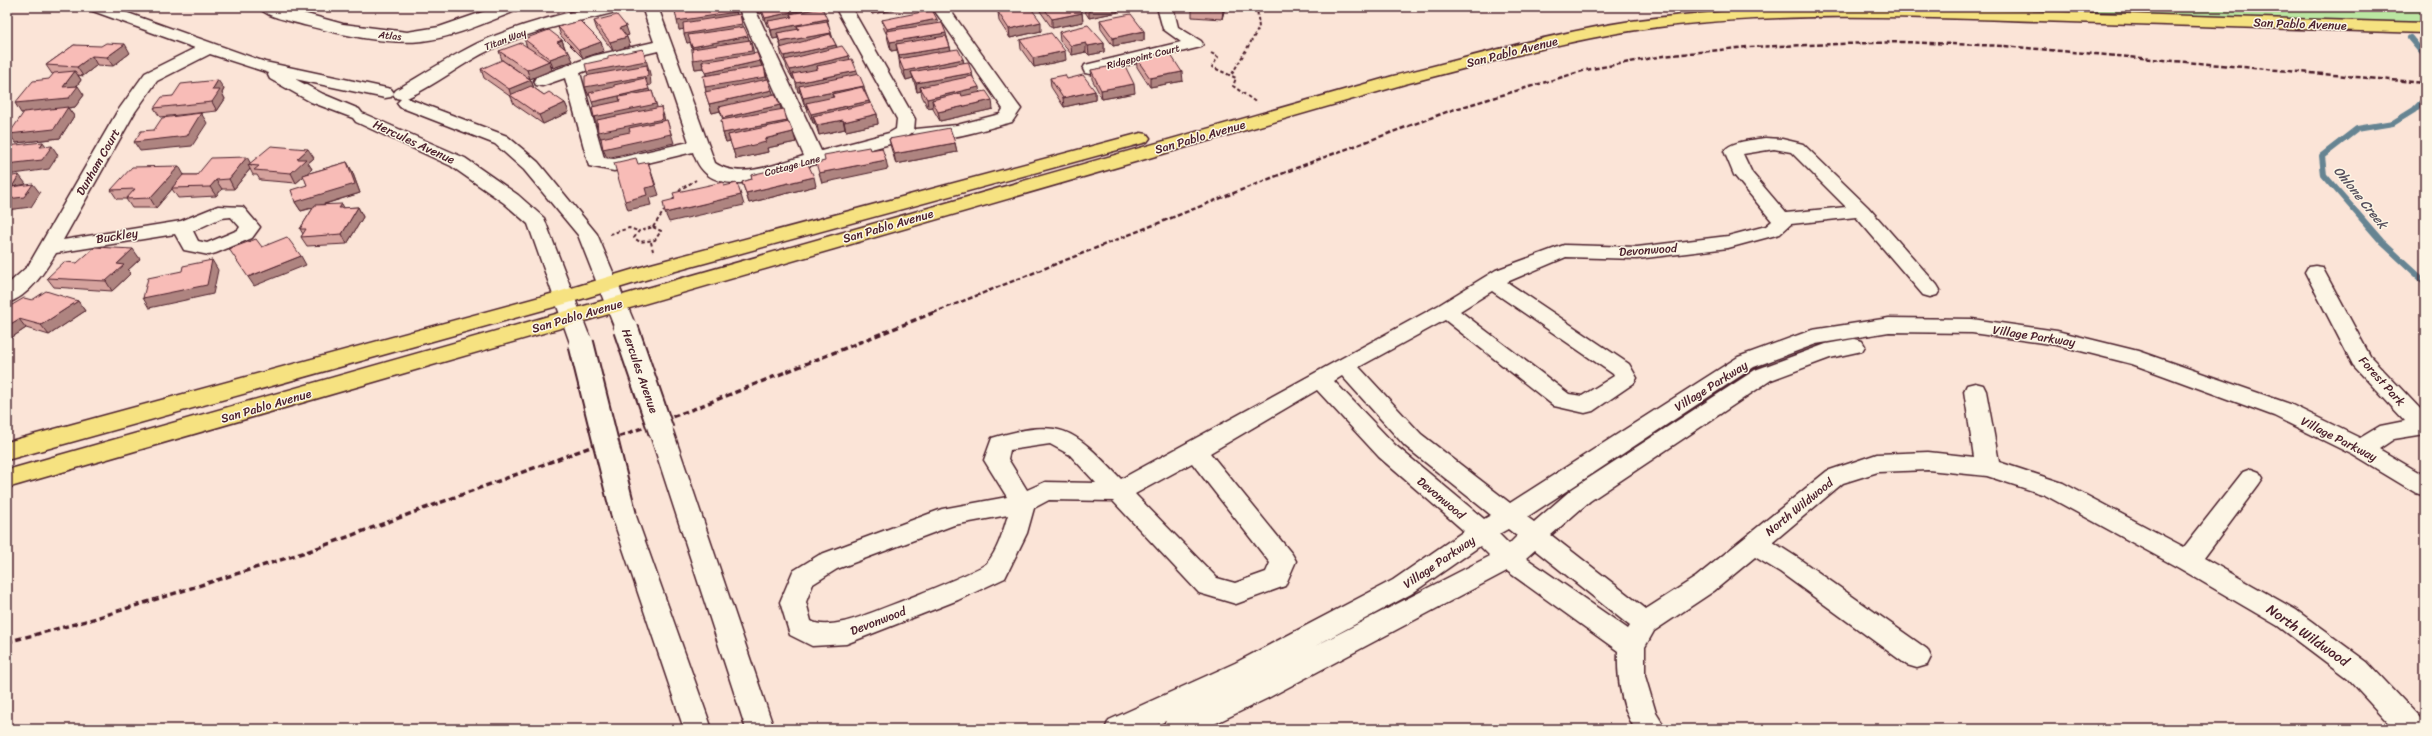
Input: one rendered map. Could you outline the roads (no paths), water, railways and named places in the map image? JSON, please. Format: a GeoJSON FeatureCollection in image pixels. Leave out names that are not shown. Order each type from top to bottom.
{"type":"FeatureCollection","features":[{"type":"Feature","properties":{"kind":"main road","name":"San Pablo Avenue"},"geometry":{"type":"LineString","coordinates":[[7,451],[565,297],[608,283],[1400,67],[1612,16],[1689,7]]}},
{"type":"Feature","properties":{"kind":"main road","name":"San Pablo Avenue"},"geometry":{"type":"LineString","coordinates":[[2099,7],[2425,16]]}},
{"type":"Feature","properties":{"kind":"main road","name":"San Pablo Avenue"},"geometry":{"type":"LineString","coordinates":[[7,479],[574,318],[1399,80],[1580,34],[1682,19],[1776,12],[1873,11],[2425,28]]}},
{"type":"Feature","properties":{"kind":"street","name":"Hercules Avenue"},"geometry":{"type":"LineString","coordinates":[[96,7],[260,66],[397,96],[501,140],[531,166],[587,234],[608,283],[626,329],[760,729]]}},
{"type":"Feature","properties":{"kind":"street","name":"Atlas"},"geometry":{"type":"LineString","coordinates":[[267,7],[302,19],[403,37],[433,33],[512,7]]}},
{"type":"Feature","properties":{"kind":"street","name":"Titan Way"},"geometry":{"type":"LineString","coordinates":[[397,96],[466,56],[500,40],[572,16],[618,7]]}},
{"type":"Feature","properties":{"kind":"street"},"geometry":{"type":"LineString","coordinates":[[571,70],[596,162],[614,165],[700,145],[650,7]]}},
{"type":"Feature","properties":{"kind":"street"},"geometry":{"type":"LineString","coordinates":[[746,7],[815,159]]}},
{"type":"Feature","properties":{"kind":"street"},"geometry":{"type":"LineString","coordinates":[[843,7],[906,119],[905,132],[926,133],[957,130],[1006,118],[1012,109],[940,7]]}},
{"type":"Feature","properties":{"kind":"street","name":"Ridgepoint Court"},"geometry":{"type":"LineString","coordinates":[[1091,69],[1195,44],[1171,29],[1165,7]]}},
{"type":"Feature","properties":{"kind":"street"},"geometry":{"type":"LineString","coordinates":[[542,81],[613,57],[664,45]]}},
{"type":"Feature","properties":{"kind":"street","name":"Dunham Court"},"geometry":{"type":"LineString","coordinates":[[7,296],[36,270],[126,112],[152,77],[208,48]]}},
{"type":"Feature","properties":{"kind":"street","name":"Hercules Avenue"},"geometry":{"type":"LineString","coordinates":[[260,66],[317,98],[458,162],[511,198],[537,222],[574,318],[582,343],[624,516],[698,729]]}},
{"type":"Feature","properties":{"kind":"street"},"geometry":{"type":"LineString","coordinates":[[397,96],[403,107],[388,115],[357,116],[353,109],[362,100],[397,96]]}},
{"type":"Feature","properties":{"kind":"street","name":"Cottage Lane"},"geometry":{"type":"LineString","coordinates":[[700,145],[707,166],[718,175],[731,178],[746,177],[815,159],[895,137],[905,132]]}},
{"type":"Feature","properties":{"kind":"street"},"geometry":{"type":"LineString","coordinates":[[1782,221],[1743,175],[1733,151],[1744,146],[1784,143],[1797,148],[1861,211],[1930,290]]}},
{"type":"Feature","properties":{"kind":"street","name":"Devonwood"},"geometry":{"type":"LineString","coordinates":[[1023,503],[1015,533],[996,571],[949,593],[846,633],[812,635],[799,627],[793,602],[802,578],[828,562],[951,516],[1023,503],[1045,491],[1118,492],[1195,451],[1319,379],[1446,310],[1504,275],[1564,251],[1637,253],[1728,242],[1773,230],[1785,219],[1861,211]]}},
{"type":"Feature","properties":{"kind":"street","name":"Buckley"},"geometry":{"type":"LineString","coordinates":[[49,248],[186,226]]}},
{"type":"Feature","properties":{"kind":"street","name":"Forest Park"},"geometry":{"type":"LineString","coordinates":[[2315,272],[2361,360],[2423,426],[2388,432],[2361,449]]}},
{"type":"Feature","properties":{"kind":"street"},"geometry":{"type":"LineString","coordinates":[[1446,310],[1562,400],[1585,405],[1626,378],[1621,369],[1492,282]]}},
{"type":"Feature","properties":{"kind":"street","name":"Village Parkway"},"geometry":{"type":"LineString","coordinates":[[1119,729],[1245,671],[1395,591],[1482,532],[1508,517],[1746,362],[1812,338],[1889,325],[1972,326],[2057,338],[2138,358],[2282,410],[2361,449],[2425,486]]}},
{"type":"Feature","properties":{"kind":"street","name":"Village Parkway"},"geometry":{"type":"LineString","coordinates":[[1176,729],[1258,690],[1419,604],[1508,559],[1581,495],[1763,374],[1826,351],[1899,339],[1978,340],[2060,351],[2137,370],[2276,421],[2351,458],[2425,503]]}},
{"type":"Feature","properties":{"kind":"street"},"geometry":{"type":"LineString","coordinates":[[1344,365],[1413,440],[1508,517],[1646,623]]}},
{"type":"Feature","properties":{"kind":"street","name":"Devonwood"},"geometry":{"type":"LineString","coordinates":[[1319,379],[1387,451],[1482,532],[1508,559],[1632,646]]}},
{"type":"Feature","properties":{"kind":"street"},"geometry":{"type":"LineString","coordinates":[[1975,392],[1988,467]]}},
{"type":"Feature","properties":{"kind":"street"},"geometry":{"type":"LineString","coordinates":[[1023,503],[996,460],[1000,444],[1026,438],[1053,435],[1078,449],[1208,586],[1236,594],[1276,579],[1283,561],[1195,451]]}},
{"type":"Feature","properties":{"kind":"street","name":"North Wildwood"},"geometry":{"type":"LineString","coordinates":[[1652,729],[1644,718],[1631,676],[1632,646],[1646,623],[1704,584],[1755,544],[1835,477],[1877,463],[1928,461],[1988,467],[2054,489],[2188,561],[2287,618],[2357,670],[2412,729]]}},
{"type":"Feature","properties":{"kind":"street"},"geometry":{"type":"LineString","coordinates":[[2188,561],[2251,478]]}},
{"type":"Feature","properties":{"kind":"street","name":"North Wildwood"},"geometry":{"type":"LineString","coordinates":[[1755,544],[1789,565],[1917,657]]}},
{"type":"Feature","properties":{"kind":"waterway","name":"Ohlone Creek"},"geometry":{"type":"LineString","coordinates":[[2410,38],[2425,56]]}},
{"type":"Feature","properties":{"kind":"waterway","name":"Ohlone Creek"},"geometry":{"type":"LineString","coordinates":[[2425,99],[2414,110],[2393,123],[2357,129],[2322,156],[2324,175],[2382,242],[2425,282]]}},
{"type":"Feature","properties":{"kind":"railway"},"geometry":{"type":"LineString","coordinates":[[933,313],[1314,161],[1452,110],[1586,70],[1663,56],[1747,47],[1903,42],[2004,46],[2425,83]]}},
{"type":"Feature","properties":{"kind":"railway"},"geometry":{"type":"LineString","coordinates":[[7,642],[90,620],[312,550],[696,408],[935,312]]}}]}
